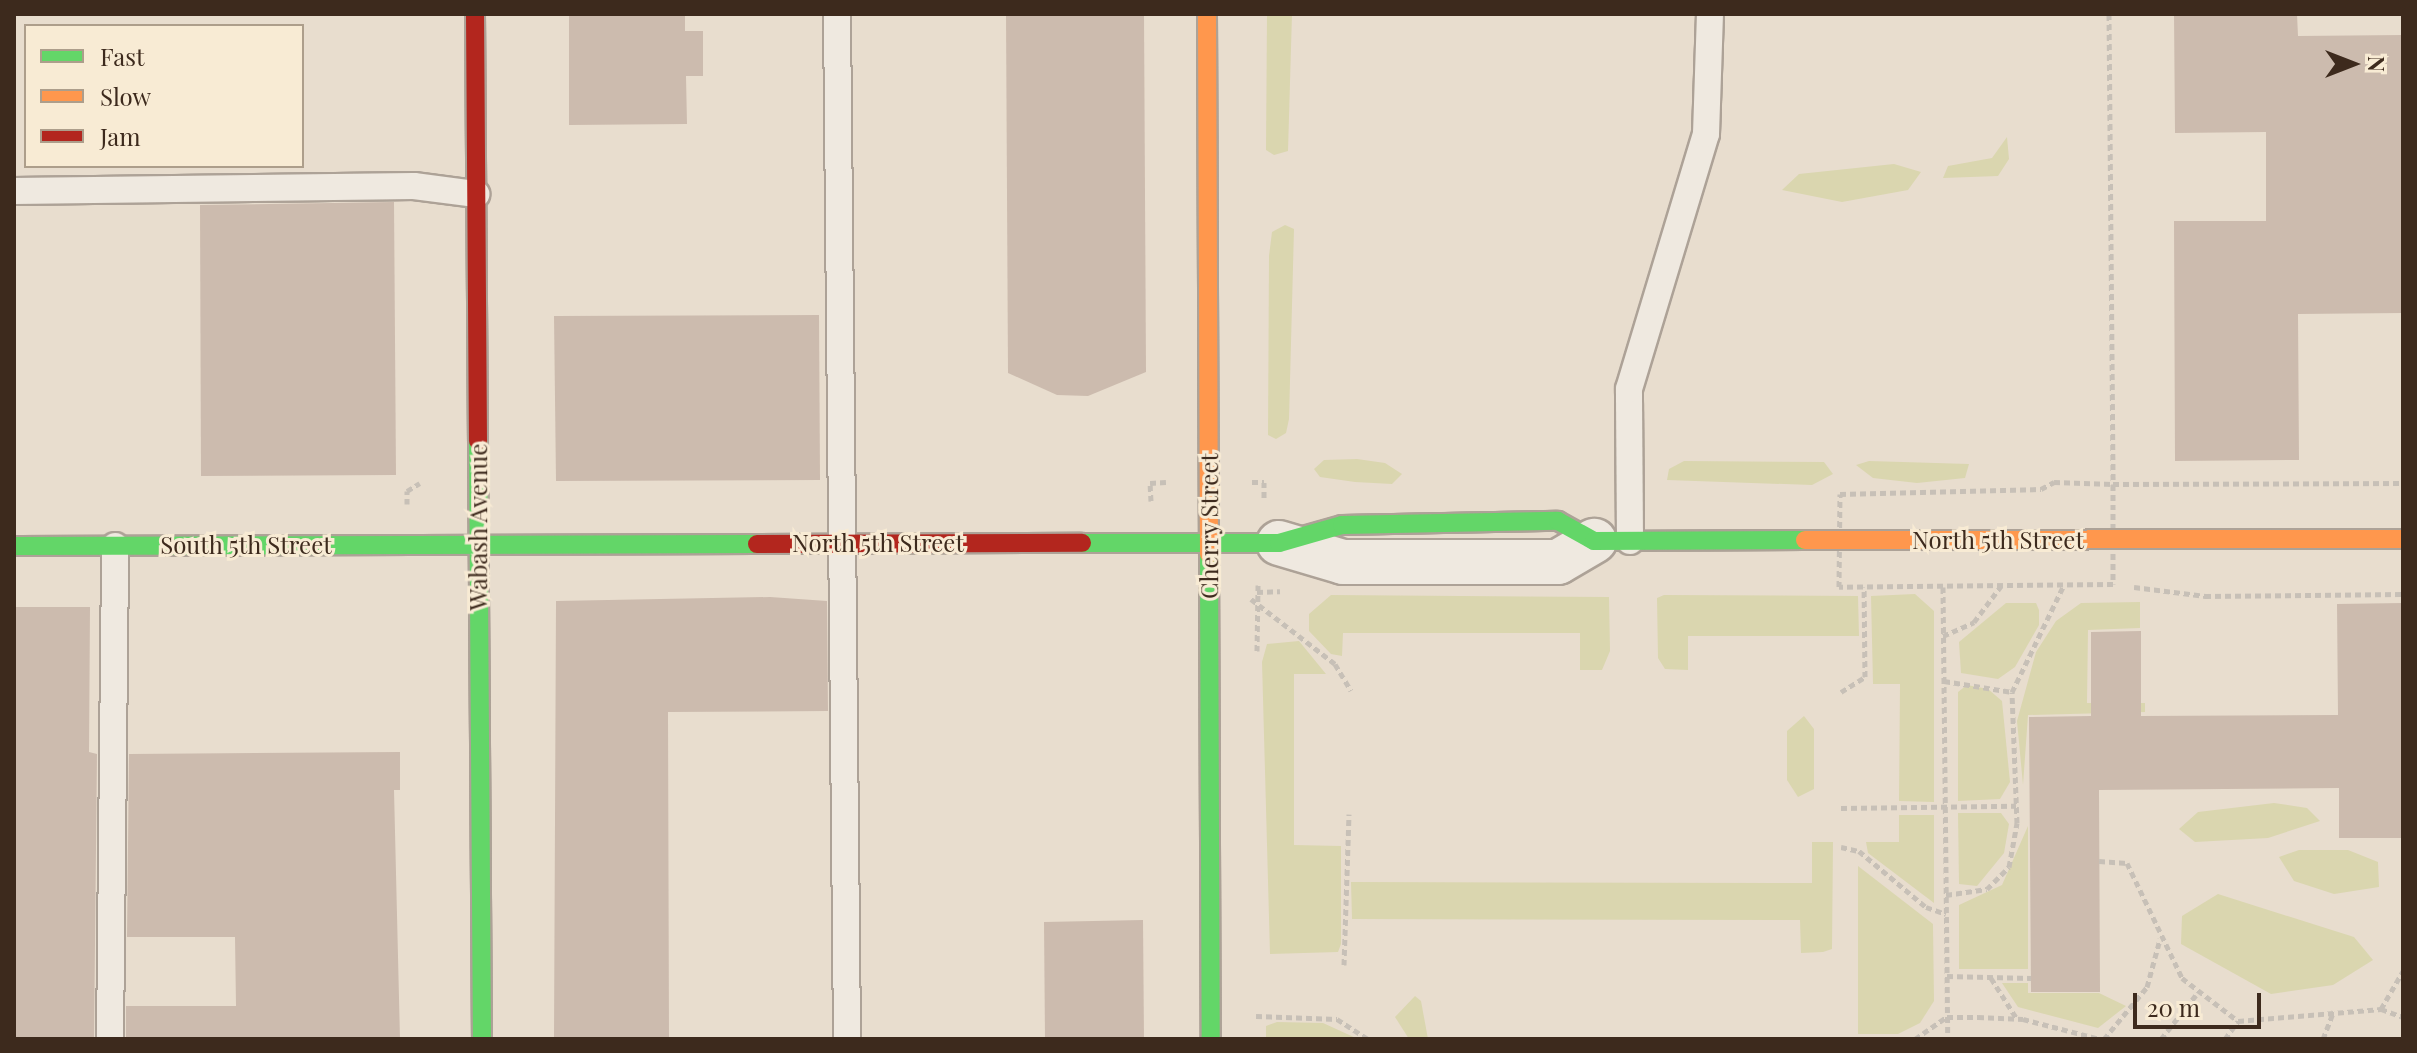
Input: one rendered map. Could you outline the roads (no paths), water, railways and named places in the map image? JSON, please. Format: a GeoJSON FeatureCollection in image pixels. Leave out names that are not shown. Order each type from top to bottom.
{"type":"FeatureCollection","features":[{"type":"Feature","properties":{"kind":"street","name":"Wabash Avenue"},"geometry":{"type":"LineString","coordinates":[[475,14],[482,1039]]}},
{"type":"Feature","properties":{"kind":"street","name":"Cherry Street"},"geometry":{"type":"LineString","coordinates":[[1207,14],[1211,1039]]}},
{"type":"Feature","properties":{"kind":"street","name":"North 5th Street"},"geometry":{"type":"LineString","coordinates":[[478,544],[1279,543],[1343,562],[1558,562],[1612,541],[2403,539]]}},
{"type":"Feature","properties":{"kind":"street","name":"South 5th Street"},"geometry":{"type":"LineString","coordinates":[[14,546],[478,544]]}},
{"type":"Feature","properties":{"kind":"lane"},"geometry":{"type":"LineString","coordinates":[[837,14],[847,1039]]}},
{"type":"Feature","properties":{"kind":"lane"},"geometry":{"type":"LineString","coordinates":[[1612,541],[1629,389],[1706,134],[1710,14]]}},
{"type":"Feature","properties":{"kind":"lane"},"geometry":{"type":"LineString","coordinates":[[14,191],[414,186],[476,194]]}},
{"type":"Feature","properties":{"kind":"lane"},"geometry":{"type":"LineString","coordinates":[[110,1039],[115,546]]}}]}
